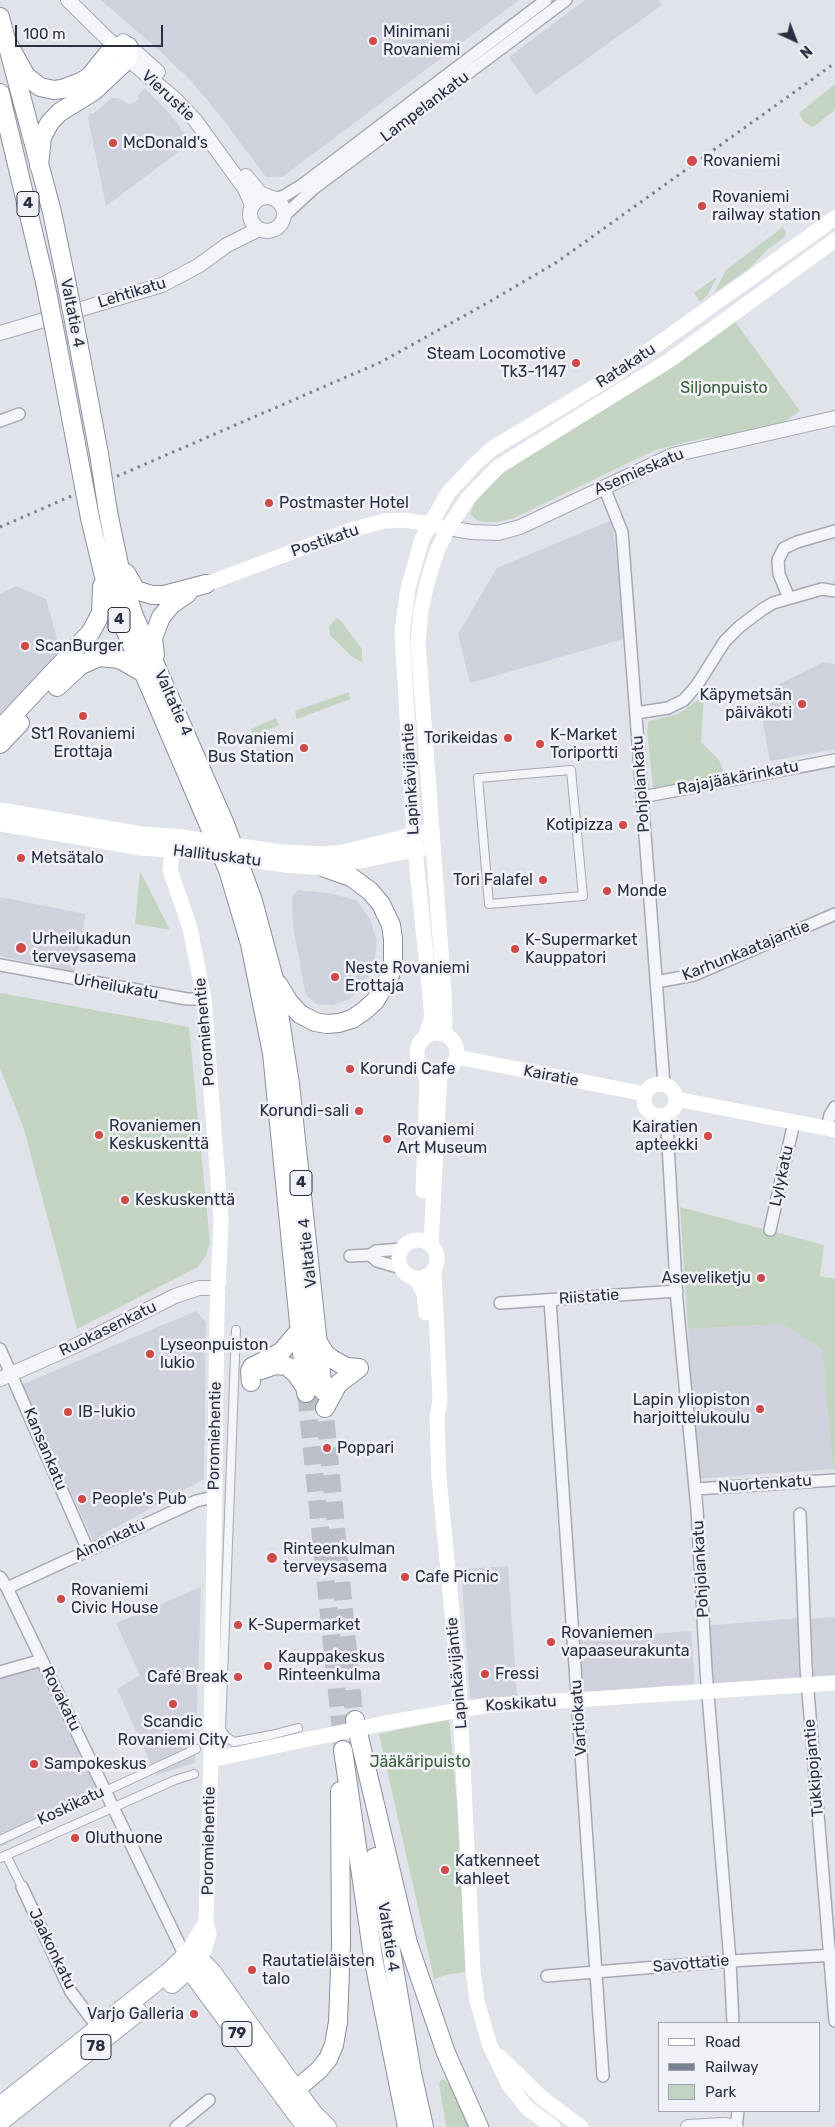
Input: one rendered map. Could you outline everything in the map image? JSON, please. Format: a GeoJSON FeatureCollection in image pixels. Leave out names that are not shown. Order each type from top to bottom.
{"type":"FeatureCollection","features":[{"type":"Feature","properties":{"kind":"main road","name":"Valtatie 4"},"geometry":{"type":"LineString","coordinates":[[0,17],[65,275],[122,579],[149,668],[228,870],[258,977],[272,1054],[299,1331],[315,1395]]}},
{"type":"Feature","properties":{"kind":"main road"},"geometry":{"type":"LineString","coordinates":[[5,38],[26,76],[40,87],[54,90],[70,87],[90,76],[123,50]]}},
{"type":"Feature","properties":{"kind":"main road"},"geometry":{"type":"LineString","coordinates":[[39,166],[42,137],[50,122],[60,112],[94,91],[123,50]]}},
{"type":"Feature","properties":{"kind":"main road","name":"Valtatie 4"},"geometry":{"type":"LineString","coordinates":[[0,93],[3,122],[21,176],[46,282],[90,518],[106,585],[149,668],[228,833],[253,901],[273,975],[290,1084],[318,1342],[315,1395]]}},
{"type":"Feature","properties":{"kind":"main road","name":"Ratakatu"},"geometry":{"type":"LineString","coordinates":[[430,524],[448,493],[493,448],[613,376],[835,218]]}},
{"type":"Feature","properties":{"kind":"main road","name":"Ratakatu"},"geometry":{"type":"LineString","coordinates":[[448,528],[468,498],[498,467],[661,365],[835,240]]}},
{"type":"Feature","properties":{"kind":"main road","name":"Postikatu"},"geometry":{"type":"LineString","coordinates":[[206,584],[351,530],[384,521],[403,520],[448,528]]}},
{"type":"Feature","properties":{"kind":"main road","name":"Lapinkävijäntie"},"geometry":{"type":"LineString","coordinates":[[426,1036],[432,1017],[415,849],[403,622],[416,554],[430,524]]}},
{"type":"Feature","properties":{"kind":"main road","name":"Lapinkävijäntie"},"geometry":{"type":"LineString","coordinates":[[445,1034],[444,992],[419,631],[427,582],[437,551],[448,528]]}},
{"type":"Feature","properties":{"kind":"main road"},"geometry":{"type":"LineString","coordinates":[[118,559],[136,590],[143,593],[164,595],[206,584]]}},
{"type":"Feature","properties":{"kind":"main road"},"geometry":{"type":"LineString","coordinates":[[0,729],[62,665],[95,626],[103,604],[101,565]]}},
{"type":"Feature","properties":{"kind":"main road"},"geometry":{"type":"LineString","coordinates":[[0,744],[80,665],[99,657],[112,658],[149,668],[153,638],[161,617],[172,604],[206,584]]}},
{"type":"Feature","properties":{"kind":"main road","name":"Hallituskatu"},"geometry":{"type":"LineString","coordinates":[[0,810],[325,868],[415,849],[433,839]]}},
{"type":"Feature","properties":{"kind":"main road","name":"Hallituskatu"},"geometry":{"type":"LineString","coordinates":[[0,824],[141,848],[178,841],[195,852],[283,859],[343,852],[414,834],[433,839]]}},
{"type":"Feature","properties":{"kind":"main road","name":"Poromiehentie"},"geometry":{"type":"LineString","coordinates":[[178,841],[170,870],[190,928],[204,999],[220,1221],[211,1760],[206,1922],[191,1961]]}},
{"type":"Feature","properties":{"kind":"main road"},"geometry":{"type":"LineString","coordinates":[[273,975],[294,1008],[305,1017],[327,1024],[352,1019],[364,1011],[375,1001],[389,978],[393,966],[393,938],[391,925],[381,904],[370,891],[351,877],[325,868]]}},
{"type":"Feature","properties":{"kind":"main road"},"geometry":{"type":"LineString","coordinates":[[435,1032],[445,1034],[455,1043],[457,1058],[451,1068],[433,1071],[418,1059],[417,1051],[420,1042],[426,1036],[435,1032]]}},
{"type":"Feature","properties":{"kind":"main road","name":"Kairatie"},"geometry":{"type":"LineString","coordinates":[[457,1058],[645,1094]]}},
{"type":"Feature","properties":{"kind":"main road"},"geometry":{"type":"LineString","coordinates":[[424,1242],[433,1071]]}},
{"type":"Feature","properties":{"kind":"main road"},"geometry":{"type":"LineString","coordinates":[[664,1084],[672,1090],[676,1099],[673,1109],[664,1115],[654,1114],[650,1112],[645,1104],[645,1094],[654,1085],[664,1084]]}},
{"type":"Feature","properties":{"kind":"main road"},"geometry":{"type":"LineString","coordinates":[[676,1099],[831,1130]]}},
{"type":"Feature","properties":{"kind":"main road"},"geometry":{"type":"LineString","coordinates":[[409,1242],[424,1242],[436,1252],[437,1259],[434,1271],[426,1277],[416,1279],[407,1276],[401,1268],[399,1259],[402,1249],[409,1242]]}},
{"type":"Feature","properties":{"kind":"main road","name":"Lapinkävijäntie"},"geometry":{"type":"LineString","coordinates":[[434,1271],[440,1400],[436,1418]]}},
{"type":"Feature","properties":{"kind":"main road","name":"Lapinkävijäntie"},"geometry":{"type":"LineString","coordinates":[[416,1279],[424,1293],[428,1326],[431,1401],[436,1418],[441,1511],[460,1710],[473,1971],[477,2001],[490,2046],[514,2092],[527,2108],[553,2127]]}},
{"type":"Feature","properties":{"kind":"main road"},"geometry":{"type":"LineString","coordinates":[[299,1331],[281,1352],[252,1367],[251,1382],[258,1372],[270,1366],[281,1364],[292,1369],[315,1395],[338,1384],[359,1368],[346,1367],[332,1359],[326,1355],[318,1342]]}},
{"type":"Feature","properties":{"kind":"main road","name":"Koskikatu"},"geometry":{"type":"LineString","coordinates":[[211,1760],[299,1734],[386,1723],[483,1706],[708,1690],[835,1684]]}},
{"type":"Feature","properties":{"kind":"main road"},"geometry":{"type":"LineString","coordinates":[[355,1720],[408,1943],[446,2053],[479,2127]]}},
{"type":"Feature","properties":{"kind":"main road"},"geometry":{"type":"LineString","coordinates":[[290,2095],[313,2076],[328,2059],[334,2045],[338,2022],[347,1749]]}},
{"type":"Feature","properties":{"kind":"main road","name":"Valtatie 4"},"geometry":{"type":"LineString","coordinates":[[347,1749],[373,1957],[407,2127]]}},
{"type":"Feature","properties":{"kind":"main road","name":"Valtatie 4"},"geometry":{"type":"LineString","coordinates":[[347,1749],[390,1952],[424,2127]]}},
{"type":"Feature","properties":{"kind":"main road","name":"79"},"geometry":{"type":"LineString","coordinates":[[191,1961],[218,1979],[290,2095],[306,2127]]}},
{"type":"Feature","properties":{"kind":"main road","name":"78"},"geometry":{"type":"LineString","coordinates":[[0,2122],[103,2033],[191,1961]]}},
{"type":"Feature","properties":{"kind":"main road","name":"78"},"geometry":{"type":"LineString","coordinates":[[0,2106],[103,2033]]}},
{"type":"Feature","properties":{"kind":"main road","name":"Lapinkävijäntie"},"geometry":{"type":"LineString","coordinates":[[490,2046],[511,2070],[542,2098],[581,2127]]}},
{"type":"Feature","properties":{"kind":"main road","name":"79"},"geometry":{"type":"LineString","coordinates":[[290,2095],[327,2127]]}},
{"type":"Feature","properties":{"kind":"street","name":"Vierustie"},"geometry":{"type":"LineString","coordinates":[[68,0],[175,99],[199,125],[245,188],[251,209]]}},
{"type":"Feature","properties":{"kind":"street","name":"Vierustie"},"geometry":{"type":"LineString","coordinates":[[78,0],[123,50],[189,101],[217,134],[252,184],[260,193],[272,198]]}},
{"type":"Feature","properties":{"kind":"street","name":"Lampelankatu"},"geometry":{"type":"LineString","coordinates":[[272,198],[284,196],[302,185],[546,0]]}},
{"type":"Feature","properties":{"kind":"street","name":"Lampelankatu"},"geometry":{"type":"LineString","coordinates":[[285,215],[313,189],[566,0]]}},
{"type":"Feature","properties":{"kind":"street"},"geometry":{"type":"LineString","coordinates":[[261,198],[272,198],[282,205],[285,215],[283,222],[275,230],[268,232],[252,224],[251,209],[261,198]]}},
{"type":"Feature","properties":{"kind":"street","name":"Lehtikatu"},"geometry":{"type":"LineString","coordinates":[[226,245],[251,209]]}},
{"type":"Feature","properties":{"kind":"street","name":"Lehtikatu"},"geometry":{"type":"LineString","coordinates":[[0,333],[162,285],[198,266],[226,245],[259,229]]}},
{"type":"Feature","properties":{"kind":"street"},"geometry":{"type":"LineString","coordinates":[[0,421],[19,414]]}},
{"type":"Feature","properties":{"kind":"street","name":"Asemieskatu"},"geometry":{"type":"LineString","coordinates":[[448,528],[472,532],[498,533],[520,527],[686,451],[835,418]]}},
{"type":"Feature","properties":{"kind":"street","name":"Pohjolankatu"},"geometry":{"type":"LineString","coordinates":[[604,487],[622,532],[664,1084]]}},
{"type":"Feature","properties":{"kind":"street"},"geometry":{"type":"LineString","coordinates":[[789,598],[779,574],[778,560],[784,548],[797,542],[835,531]]}},
{"type":"Feature","properties":{"kind":"street"},"geometry":{"type":"LineString","coordinates":[[636,713],[668,708],[684,700],[698,685],[725,641],[739,627],[763,609],[789,598],[822,589],[835,591]]}},
{"type":"Feature","properties":{"kind":"street","name":"Rajajääkärinkatu"},"geometry":{"type":"LineString","coordinates":[[642,797],[835,760]]}},
{"type":"Feature","properties":{"kind":"street"},"geometry":{"type":"LineString","coordinates":[[571,770],[582,896],[489,904],[478,778],[571,770]]}},
{"type":"Feature","properties":{"kind":"street","name":"Karhunkaatajantie"},"geometry":{"type":"LineString","coordinates":[[656,982],[694,975],[835,914]]}},
{"type":"Feature","properties":{"kind":"street","name":"Urheilukatu"},"geometry":{"type":"LineString","coordinates":[[0,966],[182,998],[204,999]]}},
{"type":"Feature","properties":{"kind":"street"},"geometry":{"type":"LineString","coordinates":[[831,1130],[830,1115],[835,1107]]}},
{"type":"Feature","properties":{"kind":"street","name":"Pohjolankatu"},"geometry":{"type":"LineString","coordinates":[[664,1115],[667,1127],[677,1291],[695,1489],[733,2022]]}},
{"type":"Feature","properties":{"kind":"street","name":"Lylykatu"},"geometry":{"type":"LineString","coordinates":[[770,1230],[794,1122]]}},
{"type":"Feature","properties":{"kind":"street"},"geometry":{"type":"LineString","coordinates":[[350,1256],[370,1255],[376,1251],[402,1249]]}},
{"type":"Feature","properties":{"kind":"street"},"geometry":{"type":"LineString","coordinates":[[370,1255],[377,1261],[401,1268]]}},
{"type":"Feature","properties":{"kind":"street","name":"Ruokasenkatu"},"geometry":{"type":"LineString","coordinates":[[5,1376],[79,1344],[174,1296],[199,1288],[218,1288]]}},
{"type":"Feature","properties":{"kind":"street","name":"Riistatie"},"geometry":{"type":"LineString","coordinates":[[500,1303],[677,1291]]}},
{"type":"Feature","properties":{"kind":"street","name":"Vartiokatu"},"geometry":{"type":"LineString","coordinates":[[550,1300],[603,2076]]}},
{"type":"Feature","properties":{"kind":"street","name":"Poromiehentie"},"geometry":{"type":"LineString","coordinates":[[221,1729],[236,1330]]}},
{"type":"Feature","properties":{"kind":"street","name":"Kansankatu"},"geometry":{"type":"LineString","coordinates":[[0,1349],[5,1376],[88,1550]]}},
{"type":"Feature","properties":{"kind":"street","name":"Nuortenkatu"},"geometry":{"type":"LineString","coordinates":[[695,1489],[835,1480]]}},
{"type":"Feature","properties":{"kind":"street","name":"Ainonkatu"},"geometry":{"type":"LineString","coordinates":[[8,1588],[196,1501],[214,1497]]}},
{"type":"Feature","properties":{"kind":"street","name":"Tukkipojantie"},"geometry":{"type":"LineString","coordinates":[[800,1514],[807,1685],[832,1955],[835,2021]]}},
{"type":"Feature","properties":{"kind":"street","name":"Rovakatu"},"geometry":{"type":"LineString","coordinates":[[0,1577],[8,1588],[113,1808],[191,1961]]}},
{"type":"Feature","properties":{"kind":"street"},"geometry":{"type":"LineString","coordinates":[[0,1672],[42,1660]]}},
{"type":"Feature","properties":{"kind":"street","name":"Koskikatu"},"geometry":{"type":"LineString","coordinates":[[221,1729],[226,1737],[234,1742],[271,1735],[299,1734]]}},
{"type":"Feature","properties":{"kind":"street","name":"Koskikatu"},"geometry":{"type":"LineString","coordinates":[[0,1840],[196,1749]]}},
{"type":"Feature","properties":{"kind":"street","name":"Koskikatu"},"geometry":{"type":"LineString","coordinates":[[3,1856],[194,1774]]}},
{"type":"Feature","properties":{"kind":"street","name":"Jaakonkatu"},"geometry":{"type":"LineString","coordinates":[[3,1856],[22,1887],[71,1992],[103,2033]]}},
{"type":"Feature","properties":{"kind":"street","name":"Savottatie"},"geometry":{"type":"LineString","coordinates":[[547,1976],[730,1960],[832,1955]]}},
{"type":"Feature","properties":{"kind":"street"},"geometry":{"type":"LineString","coordinates":[[176,2127],[209,2100]]}},
{"type":"Feature","properties":{"kind":"street"},"geometry":{"type":"LineString","coordinates":[[688,2127],[724,2125],[736,2127],[738,2112]]}},
{"type":"Feature","properties":{"kind":"shaded area"},"geometry":{"type":"Polygon","coordinates":[[[101,0],[519,0],[282,177],[266,177],[219,114],[192,82],[101,0]]]}},
{"type":"Feature","properties":{"kind":"shaded area"},"geometry":{"type":"Polygon","coordinates":[[[585,0],[659,0],[662,5],[536,95],[509,57],[585,0]]]}},
{"type":"Feature","properties":{"kind":"shaded area"},"geometry":{"type":"Polygon","coordinates":[[[145,88],[168,112],[192,142],[106,206],[88,118],[90,113],[93,114],[112,98],[117,98],[129,104],[134,103],[139,98],[137,96],[145,88]]]}},
{"type":"Feature","properties":{"kind":"shaded area"},"geometry":{"type":"Polygon","coordinates":[[[612,520],[627,638],[470,683],[458,634],[497,568],[612,520]]]}},
{"type":"Feature","properties":{"kind":"shaded area"},"geometry":{"type":"Polygon","coordinates":[[[16,586],[46,599],[61,653],[0,714],[0,594],[16,586]]]}},
{"type":"Feature","properties":{"kind":"shaded area","name":"Käpymetsän päiväkoti"},"geometry":{"type":"Polygon","coordinates":[[[824,662],[835,664],[835,749],[770,761],[763,724],[777,685],[824,662]]]}},
{"type":"Feature","properties":{"kind":"shaded area"},"geometry":{"type":"Polygon","coordinates":[[[298,890],[329,893],[356,900],[370,919],[377,941],[374,966],[364,984],[350,999],[333,1005],[316,1004],[306,995],[293,927],[292,897],[298,890]]]}},
{"type":"Feature","properties":{"kind":"shaded area"},"geometry":{"type":"Polygon","coordinates":[[[0,897],[86,914],[74,972],[0,956],[0,897]]]}},
{"type":"Feature","properties":{"kind":"shaded area"},"geometry":{"type":"Polygon","coordinates":[[[196,1311],[206,1322],[204,1479],[93,1540],[21,1385],[196,1311]]]}},
{"type":"Feature","properties":{"kind":"shaded area","name":"Lapin yliopiston harjoittelukoulu"},"geometry":{"type":"Polygon","coordinates":[[[783,1324],[822,1349],[833,1469],[695,1479],[688,1329],[783,1324]]]}},
{"type":"Feature","properties":{"kind":"shaded area"},"geometry":{"type":"Polygon","coordinates":[[[508,1566],[517,1696],[470,1699],[461,1569],[508,1566]]]}},
{"type":"Feature","properties":{"kind":"shaded area"},"geometry":{"type":"Polygon","coordinates":[[[201,1587],[195,1763],[156,1775],[117,1689],[140,1675],[116,1623],[201,1587]]]}},
{"type":"Feature","properties":{"kind":"shaded area"},"geometry":{"type":"Polygon","coordinates":[[[835,1617],[835,1675],[814,1676],[810,1619],[835,1617]]]}},
{"type":"Feature","properties":{"kind":"shaded area"},"geometry":{"type":"Polygon","coordinates":[[[798,1618],[802,1677],[708,1684],[704,1626],[798,1618]]]}},
{"type":"Feature","properties":{"kind":"shaded area"},"geometry":{"type":"Polygon","coordinates":[[[691,1631],[695,1684],[578,1693],[574,1640],[691,1631]]]}},
{"type":"Feature","properties":{"kind":"shaded area","name":"Sampokeskus"},"geometry":{"type":"Polygon","coordinates":[[[38,1665],[102,1796],[0,1847],[0,1676],[38,1665]]]}},
{"type":"Feature","properties":{"kind":"green space"},"geometry":{"type":"Polygon","coordinates":[[[835,84],[835,110],[813,127],[804,122],[799,113],[835,84]]]}},
{"type":"Feature","properties":{"kind":"green space"},"geometry":{"type":"Polygon","coordinates":[[[783,227],[786,233],[785,237],[767,250],[750,268],[714,293],[726,270],[783,227]]]}},
{"type":"Feature","properties":{"kind":"green space"},"geometry":{"type":"Polygon","coordinates":[[[717,277],[707,296],[700,302],[694,293],[717,277]]]}},
{"type":"Feature","properties":{"kind":"green space","name":"Siljonpuisto"},"geometry":{"type":"Polygon","coordinates":[[[734,320],[800,411],[781,424],[730,436],[704,438],[655,450],[514,518],[498,522],[486,522],[478,521],[470,514],[477,499],[497,477],[519,461],[660,375],[734,320]]]}},
{"type":"Feature","properties":{"kind":"green space"},"geometry":{"type":"Polygon","coordinates":[[[336,618],[340,620],[362,649],[362,662],[352,657],[330,635],[329,627],[336,618]]]}},
{"type":"Feature","properties":{"kind":"green space"},"geometry":{"type":"Polygon","coordinates":[[[349,692],[350,699],[297,719],[296,717],[295,711],[349,692]]]}},
{"type":"Feature","properties":{"kind":"green space"},"geometry":{"type":"Polygon","coordinates":[[[704,696],[701,742],[719,760],[725,775],[653,788],[647,730],[649,721],[678,714],[704,696]]]}},
{"type":"Feature","properties":{"kind":"green space"},"geometry":{"type":"Polygon","coordinates":[[[276,718],[279,725],[257,735],[252,733],[251,729],[276,718]]]}},
{"type":"Feature","properties":{"kind":"green space"},"geometry":{"type":"Polygon","coordinates":[[[140,871],[170,930],[135,924],[140,871]]]}},
{"type":"Feature","properties":{"kind":"green space","name":"Keskuskenttä"},"geometry":{"type":"Polygon","coordinates":[[[0,993],[189,1027],[210,1243],[206,1255],[198,1267],[77,1329],[24,1129],[0,1068],[0,993]]]}},
{"type":"Feature","properties":{"kind":"green space"},"geometry":{"type":"Polygon","coordinates":[[[680,1207],[824,1245],[820,1276],[835,1279],[835,1469],[833,1469],[822,1349],[783,1324],[688,1329],[680,1207]]]}},
{"type":"Feature","properties":{"kind":"green space","name":"Jääkäripuisto"},"geometry":{"type":"Polygon","coordinates":[[[449,1719],[473,1971],[450,1974],[434,1979],[379,1734],[449,1719]]]}},
{"type":"Feature","properties":{"kind":"green space"},"geometry":{"type":"Polygon","coordinates":[[[444,2079],[454,2090],[474,2127],[446,2127],[439,2084],[444,2079]]]}},
{"type":"Feature","properties":{"kind":"tunnel"},"geometry":{"type":"LineString","coordinates":[[306,1393],[343,1750]]}},
{"type":"Feature","properties":{"kind":"tunnel"},"geometry":{"type":"LineString","coordinates":[[323,1394],[356,1734]]}},
{"type":"Feature","properties":{"kind":"railway"},"geometry":{"type":"LineString","coordinates":[[0,527],[381,362],[489,302],[557,262],[835,63]]}},
{"type":"Feature","properties":{"kind":"place","name":"Minimani Rovaniemi"},"geometry":{"type":"Point","coordinates":[373,41]}},
{"type":"Feature","properties":{"kind":"place","name":"McDonald's"},"geometry":{"type":"Point","coordinates":[113,143]}},
{"type":"Feature","properties":{"kind":"place","name":"Rovaniemi"},"geometry":{"type":"Point","coordinates":[692,161]}},
{"type":"Feature","properties":{"kind":"place","name":"Rovaniemi railway station"},"geometry":{"type":"Point","coordinates":[702,206]}},
{"type":"Feature","properties":{"kind":"place","name":"Steam Locomotive Tk3-1147"},"geometry":{"type":"Point","coordinates":[576,363]}},
{"type":"Feature","properties":{"kind":"place","name":"Postmaster Hotel"},"geometry":{"type":"Point","coordinates":[269,503]}},
{"type":"Feature","properties":{"kind":"place","name":"ScanBurger"},"geometry":{"type":"Point","coordinates":[25,646]}},
{"type":"Feature","properties":{"kind":"place","name":"Käpymetsän päiväkoti"},"geometry":{"type":"Point","coordinates":[802,704]}},
{"type":"Feature","properties":{"kind":"place","name":"St1 Rovaniemi Erottaja"},"geometry":{"type":"Point","coordinates":[83,716]}},
{"type":"Feature","properties":{"kind":"place","name":"Torikeidas"},"geometry":{"type":"Point","coordinates":[508,738]}},
{"type":"Feature","properties":{"kind":"place","name":"K-Market Toriportti"},"geometry":{"type":"Point","coordinates":[540,744]}},
{"type":"Feature","properties":{"kind":"place","name":"Rovaniemi Bus Station"},"geometry":{"type":"Point","coordinates":[304,748]}},
{"type":"Feature","properties":{"kind":"place","name":"Kotipizza"},"geometry":{"type":"Point","coordinates":[623,825]}},
{"type":"Feature","properties":{"kind":"place","name":"Metsätalo"},"geometry":{"type":"Point","coordinates":[21,858]}},
{"type":"Feature","properties":{"kind":"place","name":"Tori Falafel"},"geometry":{"type":"Point","coordinates":[543,880]}},
{"type":"Feature","properties":{"kind":"place","name":"Monde"},"geometry":{"type":"Point","coordinates":[607,891]}},
{"type":"Feature","properties":{"kind":"place","name":"Urheilukadun terveysasema"},"geometry":{"type":"Point","coordinates":[21,948]}},
{"type":"Feature","properties":{"kind":"place","name":"K-Supermarket Kauppatori"},"geometry":{"type":"Point","coordinates":[515,949]}},
{"type":"Feature","properties":{"kind":"place","name":"Neste Rovaniemi Erottaja"},"geometry":{"type":"Point","coordinates":[335,977]}},
{"type":"Feature","properties":{"kind":"place","name":"Korundi Cafe"},"geometry":{"type":"Point","coordinates":[350,1069]}},
{"type":"Feature","properties":{"kind":"place","name":"Korundi-sali"},"geometry":{"type":"Point","coordinates":[359,1111]}},
{"type":"Feature","properties":{"kind":"place","name":"Rovaniemen Keskuskenttä"},"geometry":{"type":"Point","coordinates":[99,1135]}},
{"type":"Feature","properties":{"kind":"place","name":"Kairatien apteekki"},"geometry":{"type":"Point","coordinates":[708,1136]}},
{"type":"Feature","properties":{"kind":"place","name":"Rovaniemi Art Museum"},"geometry":{"type":"Point","coordinates":[387,1139]}},
{"type":"Feature","properties":{"kind":"place","name":"Keskuskenttä"},"geometry":{"type":"Point","coordinates":[125,1200]}},
{"type":"Feature","properties":{"kind":"place","name":"Aseveliketju"},"geometry":{"type":"Point","coordinates":[761,1278]}},
{"type":"Feature","properties":{"kind":"place","name":"Lyseonpuiston lukio"},"geometry":{"type":"Point","coordinates":[150,1354]}},
{"type":"Feature","properties":{"kind":"place","name":"Lapin yliopiston harjoittelukoulu"},"geometry":{"type":"Point","coordinates":[760,1409]}},
{"type":"Feature","properties":{"kind":"place","name":"IB-lukio"},"geometry":{"type":"Point","coordinates":[68,1412]}},
{"type":"Feature","properties":{"kind":"place","name":"Poppari"},"geometry":{"type":"Point","coordinates":[327,1448]}},
{"type":"Feature","properties":{"kind":"place","name":"People's Pub"},"geometry":{"type":"Point","coordinates":[82,1499]}},
{"type":"Feature","properties":{"kind":"place","name":"Rinteenkulman terveysasema"},"geometry":{"type":"Point","coordinates":[272,1558]}},
{"type":"Feature","properties":{"kind":"place","name":"Cafe Picnic"},"geometry":{"type":"Point","coordinates":[405,1577]}},
{"type":"Feature","properties":{"kind":"place","name":"Rovaniemi Civic House"},"geometry":{"type":"Point","coordinates":[61,1599]}},
{"type":"Feature","properties":{"kind":"place","name":"K-Supermarket"},"geometry":{"type":"Point","coordinates":[238,1625]}},
{"type":"Feature","properties":{"kind":"place","name":"Rovaniemen vapaaseurakunta"},"geometry":{"type":"Point","coordinates":[551,1642]}},
{"type":"Feature","properties":{"kind":"place","name":"Kauppakeskus Rinteenkulma"},"geometry":{"type":"Point","coordinates":[268,1666]}},
{"type":"Feature","properties":{"kind":"place","name":"Fressi"},"geometry":{"type":"Point","coordinates":[485,1674]}},
{"type":"Feature","properties":{"kind":"place","name":"Café Break"},"geometry":{"type":"Point","coordinates":[238,1677]}},
{"type":"Feature","properties":{"kind":"place","name":"Scandic Rovaniemi City"},"geometry":{"type":"Point","coordinates":[173,1704]}},
{"type":"Feature","properties":{"kind":"place","name":"Sampokeskus"},"geometry":{"type":"Point","coordinates":[34,1764]}},
{"type":"Feature","properties":{"kind":"place","name":"Oluthuone"},"geometry":{"type":"Point","coordinates":[75,1838]}},
{"type":"Feature","properties":{"kind":"place","name":"Katkenneet kahleet"},"geometry":{"type":"Point","coordinates":[445,1870]}},
{"type":"Feature","properties":{"kind":"place","name":"Rautatieläisten talo"},"geometry":{"type":"Point","coordinates":[252,1970]}},
{"type":"Feature","properties":{"kind":"place","name":"Varjo Galleria"},"geometry":{"type":"Point","coordinates":[194,2014]}}]}
